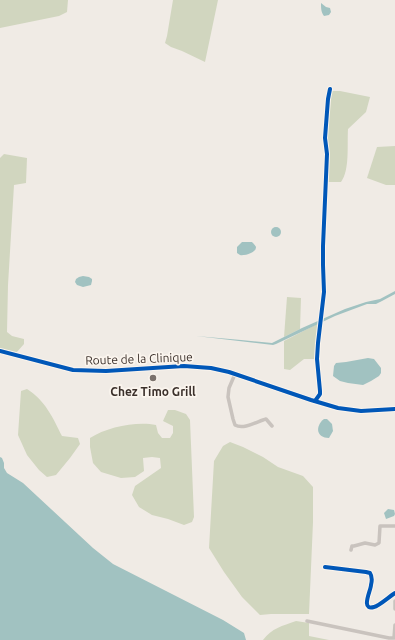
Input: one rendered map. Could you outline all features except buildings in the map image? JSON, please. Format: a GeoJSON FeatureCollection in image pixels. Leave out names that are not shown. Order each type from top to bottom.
{"type":"FeatureCollection","features":[{"type":"Feature","properties":{"kind":"street"},"geometry":{"type":"LineString","coordinates":[[315,401],[320,394],[317,359],[324,292],[323,246],[327,154],[325,138],[330,88]]}},
{"type":"Feature","properties":{"kind":"street","name":"Route de la Clinique"},"geometry":{"type":"LineString","coordinates":[[0,351],[73,370],[106,371],[193,366],[211,368],[235,374],[338,408],[356,411],[395,409]]}},
{"type":"Feature","properties":{"kind":"street"},"geometry":{"type":"LineString","coordinates":[[235,374],[228,390],[228,397],[235,425],[240,427],[266,419],[272,426]]}},
{"type":"Feature","properties":{"kind":"street"},"geometry":{"type":"LineString","coordinates":[[351,550],[352,546],[356,545],[365,543],[377,544],[380,541],[380,526],[395,526]]}},
{"type":"Feature","properties":{"kind":"street"},"geometry":{"type":"LineString","coordinates":[[325,568],[370,573],[371,584],[366,602],[368,606],[374,607],[395,593]]}},
{"type":"Feature","properties":{"kind":"street"},"geometry":{"type":"LineString","coordinates":[[395,601],[395,609]]}},
{"type":"Feature","properties":{"kind":"street"},"geometry":{"type":"LineString","coordinates":[[307,621],[389,638],[394,638],[395,625]]}},
{"type":"Feature","properties":{"kind":"green space"},"geometry":{"type":"Polygon","coordinates":[[[0,0],[68,0],[67,12],[59,16],[0,28],[0,0]]]}},
{"type":"Feature","properties":{"kind":"green space"},"geometry":{"type":"Polygon","coordinates":[[[173,0],[218,0],[205,62],[165,43],[173,0]]]}},
{"type":"Feature","properties":{"kind":"green space"},"geometry":{"type":"Polygon","coordinates":[[[332,91],[340,91],[370,97],[366,112],[348,129],[348,157],[346,171],[341,182],[327,182],[327,139],[330,97],[332,91]]]}},
{"type":"Feature","properties":{"kind":"green space"},"geometry":{"type":"Polygon","coordinates":[[[395,146],[395,185],[386,185],[367,178],[377,147],[395,146]]]}},
{"type":"Feature","properties":{"kind":"green space"},"geometry":{"type":"Polygon","coordinates":[[[4,154],[27,158],[26,183],[14,185],[8,285],[7,332],[12,336],[24,339],[24,344],[16,353],[0,349],[0,158],[4,154]]]}},
{"type":"Feature","properties":{"kind":"green space"},"geometry":{"type":"Polygon","coordinates":[[[287,297],[301,298],[300,329],[284,337],[287,297]]]}},
{"type":"Feature","properties":{"kind":"green space"},"geometry":{"type":"Polygon","coordinates":[[[319,323],[316,344],[316,359],[304,359],[290,370],[284,369],[284,341],[319,323]]]}},
{"type":"Feature","properties":{"kind":"green space"},"geometry":{"type":"Polygon","coordinates":[[[27,389],[44,404],[62,436],[78,438],[80,444],[56,475],[47,477],[39,470],[27,455],[18,435],[21,391],[27,389]]]}},
{"type":"Feature","properties":{"kind":"green space"},"geometry":{"type":"Polygon","coordinates":[[[168,410],[175,410],[186,414],[190,420],[194,517],[192,522],[184,525],[152,515],[139,507],[132,495],[135,486],[161,468],[160,458],[143,458],[144,471],[135,477],[121,478],[101,472],[93,463],[90,447],[90,438],[97,434],[113,428],[131,424],[156,425],[158,433],[162,438],[170,438],[173,433],[173,426],[163,421],[168,410]]]}},
{"type":"Feature","properties":{"kind":"green space"},"geometry":{"type":"Polygon","coordinates":[[[230,442],[263,457],[278,467],[303,476],[313,487],[309,614],[260,615],[242,597],[209,548],[214,461],[223,446],[230,442]]]}},
{"type":"Feature","properties":{"kind":"green space"},"geometry":{"type":"Polygon","coordinates":[[[296,621],[309,623],[309,636],[329,640],[263,640],[274,630],[296,621]]]}},
{"type":"Feature","properties":{"kind":"water"},"geometry":{"type":"Polygon","coordinates":[[[321,3],[330,8],[331,12],[329,15],[324,16],[321,3]]]}},
{"type":"Feature","properties":{"kind":"water"},"geometry":{"type":"Polygon","coordinates":[[[274,227],[278,227],[280,228],[280,236],[274,237],[271,234],[271,230],[274,227]]]}},
{"type":"Feature","properties":{"kind":"water"},"geometry":{"type":"Polygon","coordinates":[[[242,242],[252,242],[256,246],[254,251],[250,254],[244,255],[237,253],[237,247],[242,242]]]}},
{"type":"Feature","properties":{"kind":"water"},"geometry":{"type":"Polygon","coordinates":[[[83,276],[92,279],[91,285],[83,287],[77,285],[75,282],[76,279],[83,276]]]}},
{"type":"Feature","properties":{"kind":"water"},"geometry":{"type":"Polygon","coordinates":[[[395,291],[395,294],[376,304],[367,304],[335,316],[273,345],[196,336],[272,343],[345,309],[380,299],[395,291]]]}},
{"type":"Feature","properties":{"kind":"water"},"geometry":{"type":"Polygon","coordinates":[[[368,358],[374,359],[381,368],[381,373],[379,376],[371,381],[363,385],[340,381],[333,376],[334,366],[336,363],[368,358]]]}},
{"type":"Feature","properties":{"kind":"water"},"geometry":{"type":"Polygon","coordinates":[[[324,419],[327,419],[332,424],[333,431],[329,438],[321,436],[318,431],[319,425],[324,419]]]}},
{"type":"Feature","properties":{"kind":"water"},"geometry":{"type":"Polygon","coordinates":[[[0,457],[2,458],[4,468],[7,473],[23,483],[93,548],[113,564],[223,620],[244,633],[246,640],[0,640],[0,457]]]}},
{"type":"Feature","properties":{"kind":"water"},"geometry":{"type":"Polygon","coordinates":[[[388,509],[394,510],[395,514],[394,516],[386,519],[384,513],[388,509]]]}},
{"type":"Feature","properties":{"kind":"cycle path"},"geometry":{"type":"LineString","coordinates":[[315,401],[320,394],[317,359],[324,292],[323,246],[327,154],[325,138],[330,89]]}},
{"type":"Feature","properties":{"kind":"cycle path"},"geometry":{"type":"LineString","coordinates":[[0,351],[73,370],[106,371],[184,366],[211,368],[229,372],[338,408],[361,411],[395,409]]}},
{"type":"Feature","properties":{"kind":"cycle path"},"geometry":{"type":"LineString","coordinates":[[325,567],[370,573],[372,582],[367,599],[368,606],[370,607],[379,605],[395,593]]}},
{"type":"Feature","properties":{"kind":"place","name":"Chez Timo Grill"},"geometry":{"type":"Point","coordinates":[153,378]}}]}
